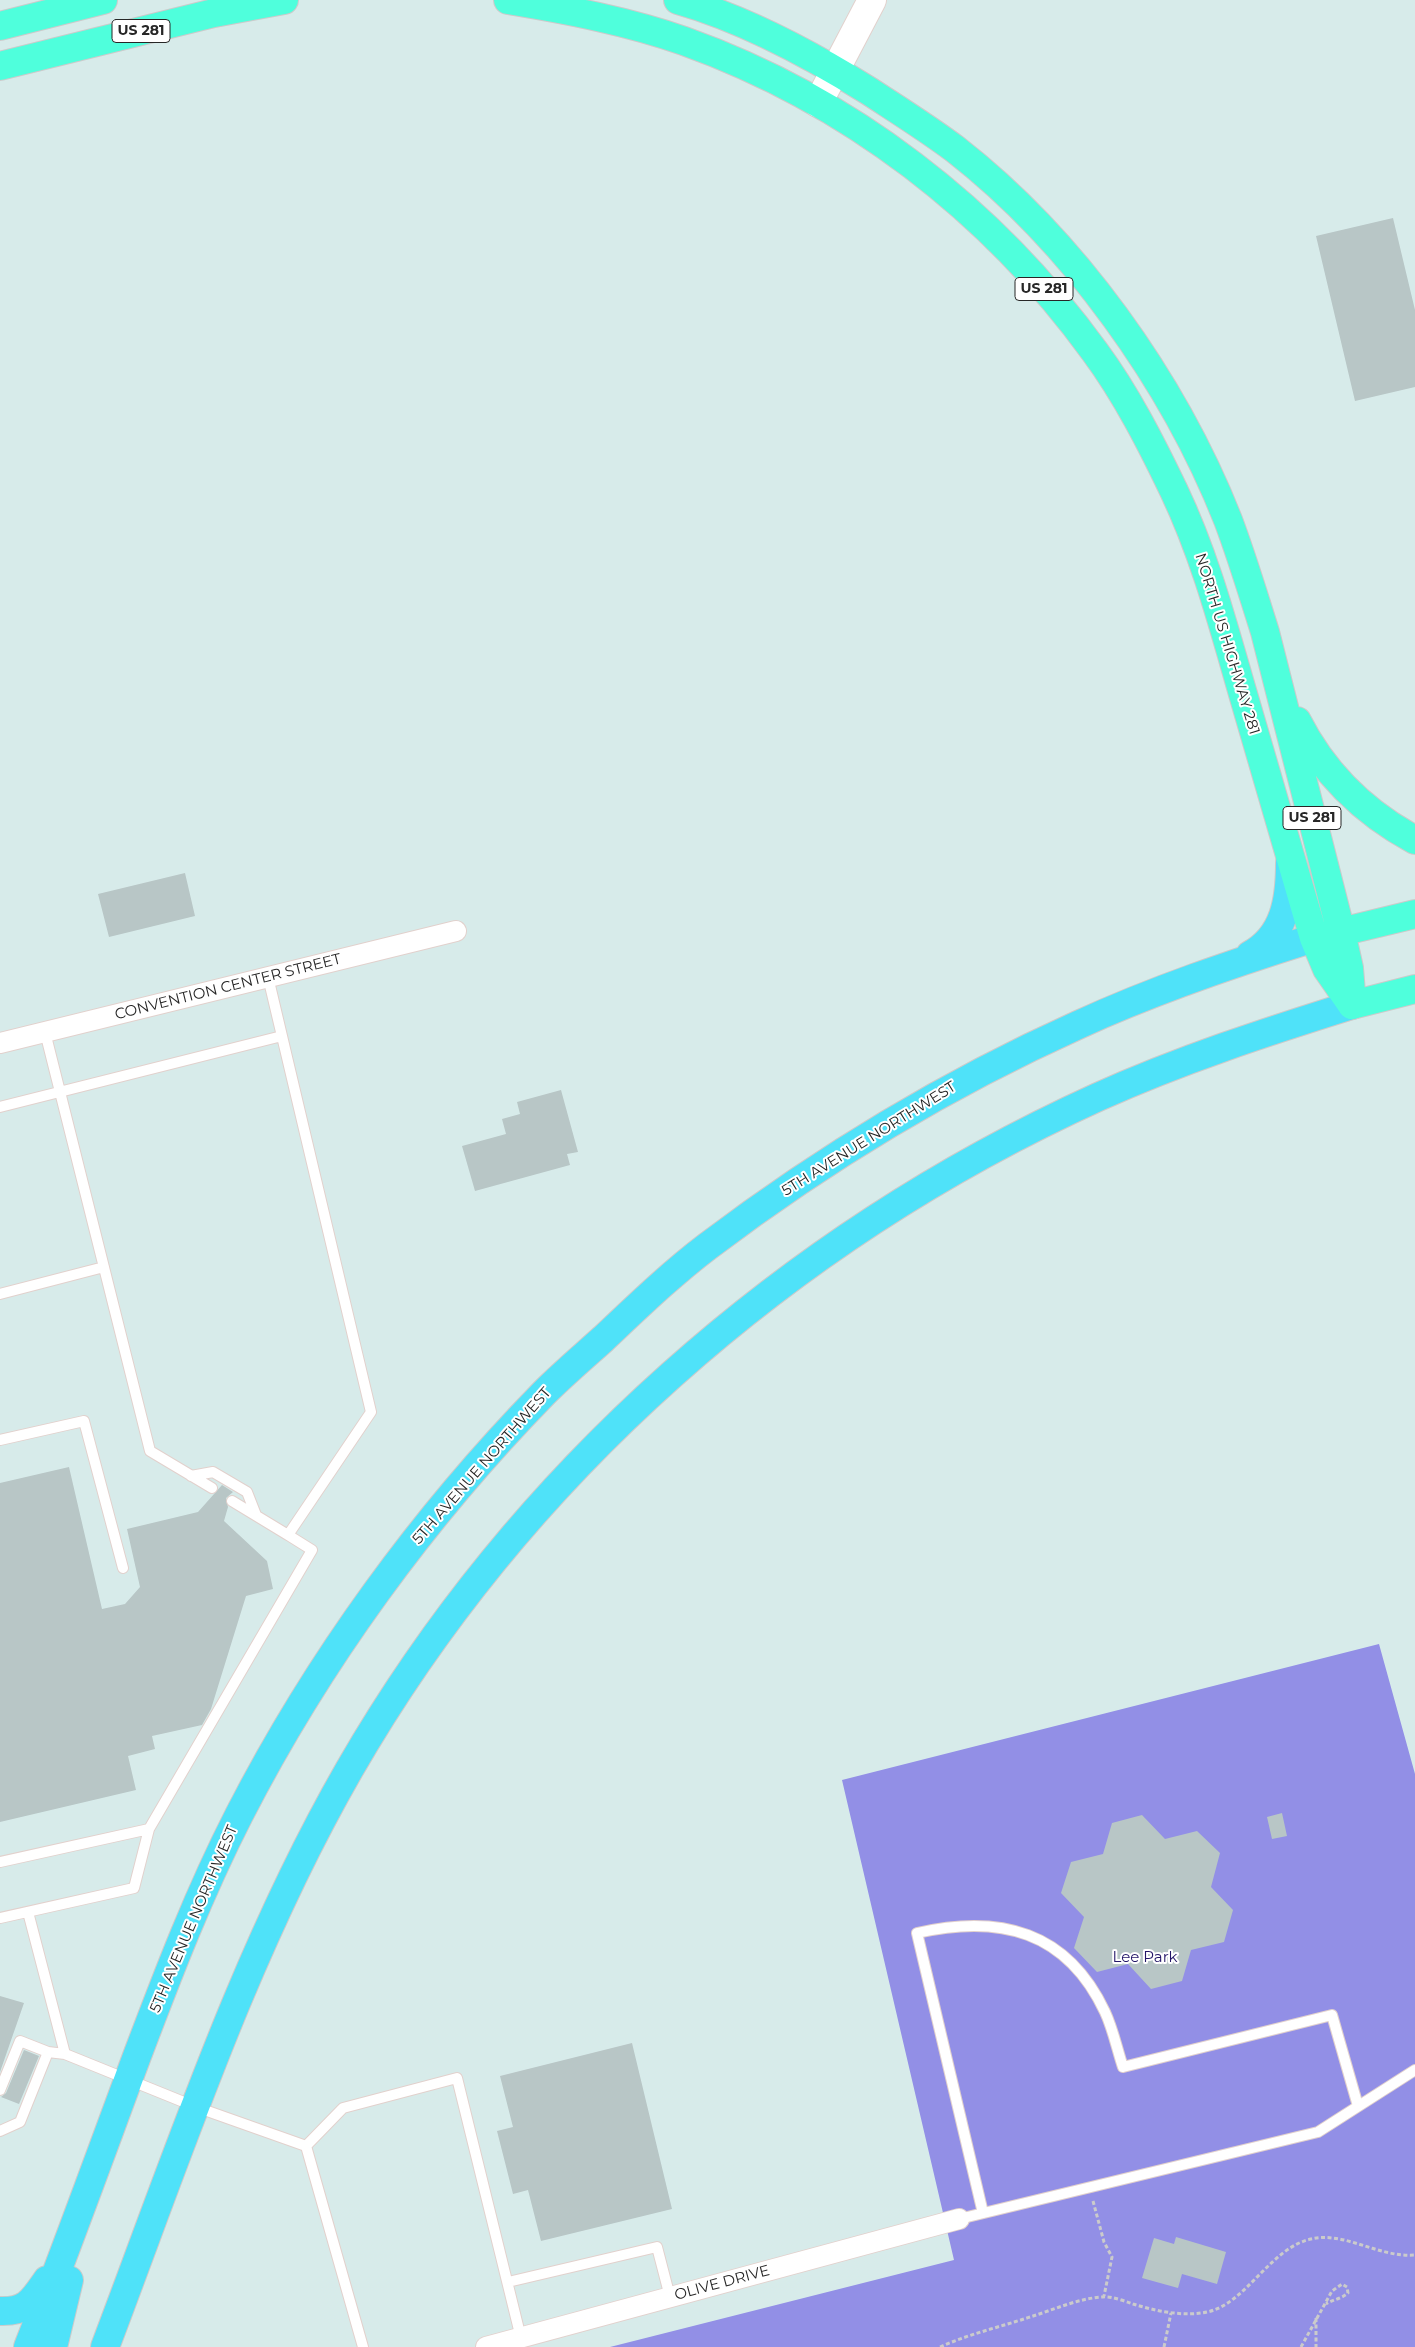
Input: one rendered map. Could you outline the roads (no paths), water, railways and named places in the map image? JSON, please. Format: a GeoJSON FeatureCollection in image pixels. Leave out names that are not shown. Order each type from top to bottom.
{"type":"FeatureCollection","features":[{"type":"Feature","properties":{"kind":"highway","name":"US 281"},"geometry":{"type":"LineString","coordinates":[[0,26],[103,0]]}},
{"type":"Feature","properties":{"kind":"highway","name":"US 281"},"geometry":{"type":"LineString","coordinates":[[0,66],[214,13],[284,0]]}},
{"type":"Feature","properties":{"kind":"highway","name":"NORTH US HIGHWAY 281"},"geometry":{"type":"LineString","coordinates":[[508,0],[594,14],[681,40],[759,72],[818,103],[902,156],[968,209],[1001,240],[1068,316],[1127,401],[1175,492],[1209,578],[1314,938],[1327,969],[1352,1005]]}},
{"type":"Feature","properties":{"kind":"highway","name":"US 281"},"geometry":{"type":"LineString","coordinates":[[678,0],[735,20],[835,70],[922,125],[991,179],[1058,246],[1117,319],[1143,358],[1190,439],[1227,519],[1295,716],[1308,742],[1328,771],[1350,794],[1373,814],[1415,840]]}},
{"type":"Feature","properties":{"kind":"highway","name":"US 281"},"geometry":{"type":"LineString","coordinates":[[1265,632],[1341,932],[1349,968],[1352,1005]]}},
{"type":"Feature","properties":{"kind":"highway"},"geometry":{"type":"LineString","coordinates":[[1314,938],[1415,914]]}},
{"type":"Feature","properties":{"kind":"highway"},"geometry":{"type":"LineString","coordinates":[[1352,1005],[1415,990]]}},
{"type":"Feature","properties":{"kind":"main road","name":"US 281"},"geometry":{"type":"LineString","coordinates":[[1231,966],[1255,953],[1279,927],[1286,911],[1290,890],[1290,854]]}},
{"type":"Feature","properties":{"kind":"main road","name":"5TH AVENUE NORTHWEST"},"geometry":{"type":"LineString","coordinates":[[28,2347],[128,2080],[202,1893],[238,1816],[312,1688],[353,1625],[400,1560],[448,1501],[544,1394],[649,1295],[706,1248],[809,1173],[906,1113],[1030,1047],[1137,1000],[1314,938]]}},
{"type":"Feature","properties":{"kind":"main road"},"geometry":{"type":"LineString","coordinates":[[105,2347],[245,1984],[285,1894],[348,1773],[383,1713],[465,1594],[502,1548],[581,1462],[679,1367],[792,1276],[879,1216],[991,1150],[1109,1092],[1252,1036],[1352,1005]]}},
{"type":"Feature","properties":{"kind":"main road"},"geometry":{"type":"LineString","coordinates":[[53,2347],[93,2173]]}},
{"type":"Feature","properties":{"kind":"main road"},"geometry":{"type":"LineString","coordinates":[[0,2311],[13,2312],[23,2308],[33,2300],[64,2254]]}},
{"type":"Feature","properties":{"kind":"street"},"geometry":{"type":"LineString","coordinates":[[818,103],[872,0]]}},
{"type":"Feature","properties":{"kind":"street","name":"CONVENTION CENTER STREET"},"geometry":{"type":"LineString","coordinates":[[0,1043],[456,931]]}},
{"type":"Feature","properties":{"kind":"street","name":"OLIVE DRIVE"},"geometry":{"type":"LineString","coordinates":[[486,2347],[959,2219]]}},
{"type":"Feature","properties":{"kind":"lane"},"geometry":{"type":"LineString","coordinates":[[268,978],[371,1412],[288,1535]]}},
{"type":"Feature","properties":{"kind":"lane"},"geometry":{"type":"LineString","coordinates":[[45,1032],[150,1451],[212,1488]]}},
{"type":"Feature","properties":{"kind":"lane"},"geometry":{"type":"LineString","coordinates":[[0,1106],[282,1036]]}},
{"type":"Feature","properties":{"kind":"lane"},"geometry":{"type":"LineString","coordinates":[[0,1294],[104,1267]]}},
{"type":"Feature","properties":{"kind":"lane"},"geometry":{"type":"LineString","coordinates":[[0,1440],[84,1421],[123,1568]]}},
{"type":"Feature","properties":{"kind":"lane"},"geometry":{"type":"LineString","coordinates":[[191,1476],[213,1472],[247,1492],[256,1515]]}},
{"type":"Feature","properties":{"kind":"lane"},"geometry":{"type":"LineString","coordinates":[[0,1918],[134,1888],[149,1829],[312,1550],[232,1500]]}},
{"type":"Feature","properties":{"kind":"lane"},"geometry":{"type":"LineString","coordinates":[[0,1862],[149,1829]]}},
{"type":"Feature","properties":{"kind":"lane"},"geometry":{"type":"LineString","coordinates":[[28,1912],[64,2054]]}},
{"type":"Feature","properties":{"kind":"lane"},"geometry":{"type":"LineString","coordinates":[[983,2213],[917,1933],[946,1926],[995,1926],[1032,1936],[1060,1952],[1082,1975],[1105,2013],[1123,2067],[1332,2015],[1358,2106]]}},
{"type":"Feature","properties":{"kind":"lane"},"geometry":{"type":"LineString","coordinates":[[0,2090],[20,2041],[48,2052],[64,2054],[196,2107],[306,2146]]}},
{"type":"Feature","properties":{"kind":"lane"},"geometry":{"type":"LineString","coordinates":[[0,2131],[20,2122],[48,2052]]}},
{"type":"Feature","properties":{"kind":"lane"},"geometry":{"type":"LineString","coordinates":[[959,2219],[1318,2132],[1415,2070]]}},
{"type":"Feature","properties":{"kind":"lane"},"geometry":{"type":"LineString","coordinates":[[306,2146],[343,2108],[457,2078],[521,2338]]}},
{"type":"Feature","properties":{"kind":"lane"},"geometry":{"type":"LineString","coordinates":[[306,2146],[363,2347]]}},
{"type":"Feature","properties":{"kind":"lane"},"geometry":{"type":"LineString","coordinates":[[508,2282],[657,2247],[670,2297]]}},
{"type":"Feature","properties":{"kind":"park label","name":"Lee Park"},"geometry":{"type":"Point","coordinates":[1145,1958]}}]}
